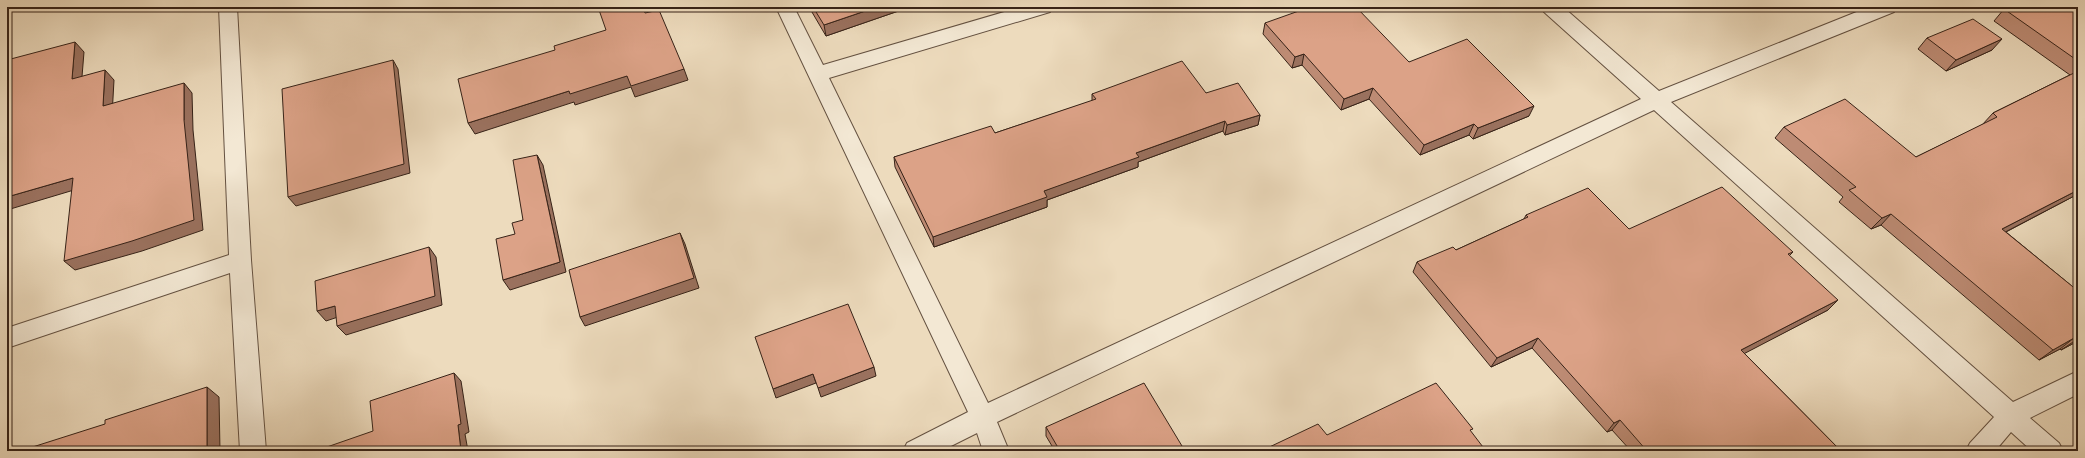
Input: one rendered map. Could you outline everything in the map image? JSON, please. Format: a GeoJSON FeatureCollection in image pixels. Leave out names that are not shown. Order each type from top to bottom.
{"type":"FeatureCollection","features":[{"type":"Feature","properties":{"kind":"street"},"geometry":{"type":"LineString","coordinates":[[228,7],[240,260],[253,451]]}},
{"type":"Feature","properties":{"kind":"street"},"geometry":{"type":"LineString","coordinates":[[785,7],[983,417],[996,451]]}},
{"type":"Feature","properties":{"kind":"street"},"geometry":{"type":"LineString","coordinates":[[817,74],[1043,7]]}},
{"type":"Feature","properties":{"kind":"street"},"geometry":{"type":"LineString","coordinates":[[1551,7],[1655,102],[2050,451]]}},
{"type":"Feature","properties":{"kind":"street"},"geometry":{"type":"LineString","coordinates":[[916,451],[983,417],[1655,102],[1887,7]]}},
{"type":"Feature","properties":{"kind":"street"},"geometry":{"type":"LineString","coordinates":[[7,338],[240,260]]}},
{"type":"Feature","properties":{"kind":"street"},"geometry":{"type":"LineString","coordinates":[[1979,451],[2011,415],[2078,382]]}},
{"type":"Feature","properties":{"kind":"building"},"geometry":{"type":"Polygon","coordinates":[[[598,7],[643,7],[645,13],[659,10],[684,69],[631,86],[627,76],[570,94],[569,91],[468,123],[458,79],[555,50],[554,46],[606,30],[598,7]]]}},
{"type":"Feature","properties":{"kind":"building"},"geometry":{"type":"Polygon","coordinates":[[[813,7],[877,7],[824,25],[813,7]]]}},
{"type":"Feature","properties":{"kind":"building"},"geometry":{"type":"Polygon","coordinates":[[[1310,7],[1356,7],[1409,62],[1467,39],[1534,106],[1478,128],[1474,124],[1424,145],[1373,88],[1344,99],[1304,54],[1295,57],[1265,23],[1310,7]]]}},
{"type":"Feature","properties":{"kind":"building"},"geometry":{"type":"Polygon","coordinates":[[[2010,7],[2078,7],[2078,61],[2004,9],[2010,7]]]}},
{"type":"Feature","properties":{"kind":"building"},"geometry":{"type":"Polygon","coordinates":[[[1973,19],[2002,39],[1956,60],[1927,38],[1973,19]]]}},
{"type":"Feature","properties":{"kind":"building"},"geometry":{"type":"Polygon","coordinates":[[[75,42],[72,79],[105,70],[103,106],[184,83],[184,120],[194,220],[132,241],[64,261],[73,178],[7,197],[7,60],[75,42]]]}},
{"type":"Feature","properties":{"kind":"building"},"geometry":{"type":"Polygon","coordinates":[[[393,60],[404,164],[288,197],[282,89],[393,60]]]}},
{"type":"Feature","properties":{"kind":"building"},"geometry":{"type":"Polygon","coordinates":[[[1182,61],[1206,93],[1238,83],[1260,115],[1227,125],[1225,121],[1136,153],[1139,157],[1044,191],[1047,197],[933,237],[894,157],[991,126],[995,133],[1096,99],[1092,94],[1182,61]]]}},
{"type":"Feature","properties":{"kind":"building"},"geometry":{"type":"Polygon","coordinates":[[[2078,71],[2078,190],[2002,229],[2078,291],[2078,338],[2076,340],[2074,338],[2053,350],[1891,214],[1882,218],[1849,190],[1856,187],[1784,127],[1845,99],[1916,157],[1997,117],[1993,113],[2078,71]]]}},
{"type":"Feature","properties":{"kind":"building"},"geometry":{"type":"Polygon","coordinates":[[[537,155],[560,262],[503,280],[496,239],[515,234],[512,223],[523,220],[513,160],[537,155]]]}},
{"type":"Feature","properties":{"kind":"building"},"geometry":{"type":"Polygon","coordinates":[[[1722,187],[1793,252],[1788,254],[1838,300],[1741,350],[1841,451],[1647,451],[1620,420],[1614,423],[1538,338],[1497,358],[1417,262],[1453,247],[1456,250],[1528,217],[1526,215],[1588,188],[1629,229],[1722,187]]]}},
{"type":"Feature","properties":{"kind":"building"},"geometry":{"type":"Polygon","coordinates":[[[680,233],[694,278],[580,317],[569,270],[680,233]]]}},
{"type":"Feature","properties":{"kind":"building"},"geometry":{"type":"Polygon","coordinates":[[[429,247],[435,296],[337,326],[335,306],[317,311],[315,281],[429,247]]]}},
{"type":"Feature","properties":{"kind":"building"},"geometry":{"type":"Polygon","coordinates":[[[848,304],[874,367],[818,388],[813,374],[773,389],[755,337],[848,304]]]}},
{"type":"Feature","properties":{"kind":"building"},"geometry":{"type":"Polygon","coordinates":[[[454,373],[461,424],[458,425],[461,451],[324,451],[324,448],[373,431],[370,401],[454,373]]]}},
{"type":"Feature","properties":{"kind":"building"},"geometry":{"type":"Polygon","coordinates":[[[1144,383],[1185,451],[1060,451],[1046,427],[1144,383]]]}},
{"type":"Feature","properties":{"kind":"building"},"geometry":{"type":"Polygon","coordinates":[[[1436,383],[1473,429],[1470,430],[1486,451],[1261,451],[1318,424],[1327,435],[1436,383]]]}},
{"type":"Feature","properties":{"kind":"building"},"geometry":{"type":"Polygon","coordinates":[[[207,387],[207,451],[20,451],[105,424],[105,420],[207,387]]]}}]}
